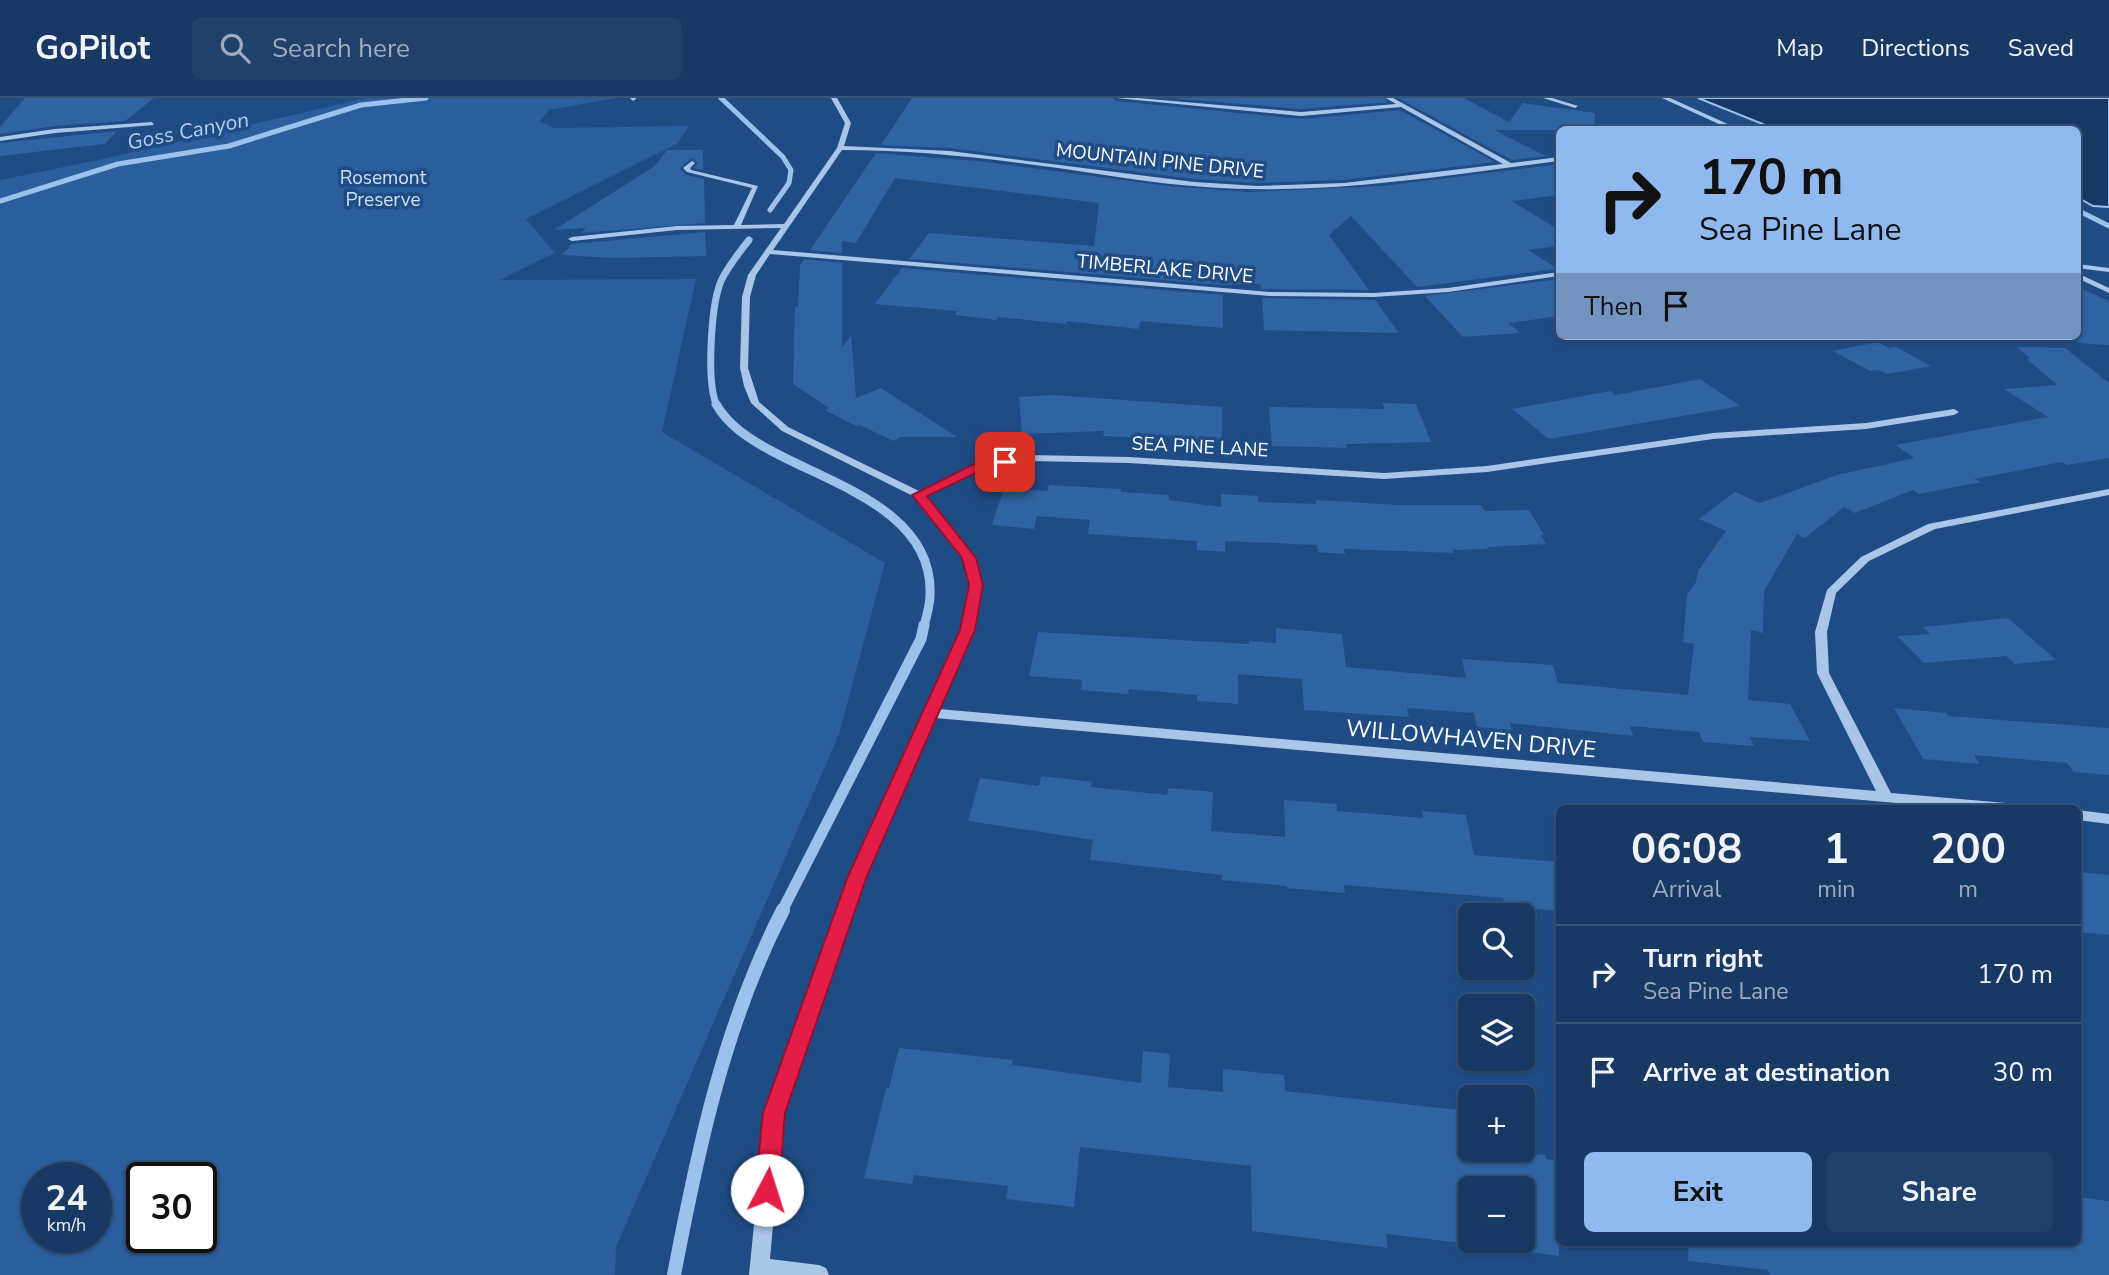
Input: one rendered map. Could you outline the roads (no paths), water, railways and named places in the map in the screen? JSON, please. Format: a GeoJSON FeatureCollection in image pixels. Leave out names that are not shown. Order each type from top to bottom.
{"type":"FeatureCollection","features":[{"type":"Feature","properties":{"kind":"street"},"geometry":{"type":"LineString","coordinates":[[819,1275],[760,1271],[774,1113],[858,876],[968,630],[976,585],[969,558],[919,495],[785,429],[755,403],[744,368],[746,297],[752,275],[840,148],[848,124],[834,98]]}},
{"type":"Feature","properties":{"kind":"street"},"geometry":{"type":"LineString","coordinates":[[1119,98],[1301,114],[1403,105]]}},
{"type":"Feature","properties":{"kind":"street"},"geometry":{"type":"LineString","coordinates":[[1390,98],[1509,165]]}},
{"type":"Feature","properties":{"kind":"street"},"geometry":{"type":"LineString","coordinates":[[1546,98],[1575,106]]}},
{"type":"Feature","properties":{"kind":"street"},"geometry":{"type":"LineString","coordinates":[[1665,98],[1729,126]]}},
{"type":"Feature","properties":{"kind":"street"},"geometry":{"type":"LineString","coordinates":[[0,139],[55,131],[152,124]]}},
{"type":"Feature","properties":{"kind":"street","name":"MOUNTAIN PINE DRIVE"},"geometry":{"type":"LineString","coordinates":[[840,148],[913,149],[957,153],[1212,186],[1273,190],[1355,184],[1556,159]]}},
{"type":"Feature","properties":{"kind":"street"},"geometry":{"type":"LineString","coordinates":[[692,163],[687,168],[689,171],[756,187],[737,226]]}},
{"type":"Feature","properties":{"kind":"street"},"geometry":{"type":"LineString","coordinates":[[572,239],[677,228],[785,226]]}},
{"type":"Feature","properties":{"kind":"street","name":"TIMBERLAKE DRIVE"},"geometry":{"type":"LineString","coordinates":[[767,252],[1270,294],[1374,295],[1435,291],[1556,274]]}},
{"type":"Feature","properties":{"kind":"street"},"geometry":{"type":"LineString","coordinates":[[2081,266],[2109,270]]}},
{"type":"Feature","properties":{"kind":"street"},"geometry":{"type":"LineString","coordinates":[[2081,277],[2109,290]]}},
{"type":"Feature","properties":{"kind":"street","name":"SEA PINE LANE"},"geometry":{"type":"LineString","coordinates":[[919,495],[981,466],[1029,458],[1129,460],[1384,476],[1487,469],[1713,436],[1866,426],[1954,412]]}},
{"type":"Feature","properties":{"kind":"street"},"geometry":{"type":"LineString","coordinates":[[1886,797],[1823,673],[1821,632],[1831,592],[1865,559],[1932,526],[2109,492]]}},
{"type":"Feature","properties":{"kind":"street","name":"WILLOWHAVEN DRIVE"},"geometry":{"type":"LineString","coordinates":[[931,713],[1973,805]]}},
{"type":"Feature","properties":{"kind":"street"},"geometry":{"type":"LineString","coordinates":[[2081,816],[2109,819]]}},
{"type":"Feature","properties":{"kind":"waterway","name":"Goss Canyon"},"geometry":{"type":"LineString","coordinates":[[0,201],[118,164],[229,146],[361,105],[426,98]]}},
{"type":"Feature","properties":{"kind":"waterway"},"geometry":{"type":"LineString","coordinates":[[721,98],[783,157],[791,170],[789,183],[770,210]]}},
{"type":"Feature","properties":{"kind":"waterway"},"geometry":{"type":"LineString","coordinates":[[2081,212],[2109,226]]}},
{"type":"Feature","properties":{"kind":"waterway"},"geometry":{"type":"LineString","coordinates":[[717,405],[711,363],[715,307],[721,281],[749,240]]}},
{"type":"Feature","properties":{"kind":"waterway"},"geometry":{"type":"LineString","coordinates":[[717,405],[732,425],[753,440],[847,488],[896,520],[915,541],[927,566],[930,599],[924,627]]}},
{"type":"Feature","properties":{"kind":"waterway"},"geometry":{"type":"LineString","coordinates":[[782,911],[921,639],[924,625]]}},
{"type":"Feature","properties":{"kind":"waterway"},"geometry":{"type":"LineString","coordinates":[[674,1275],[715,1088],[744,998],[783,910]]}},
{"type":"Feature","properties":{"kind":"park label","name":"Rosemont Preserve"},"geometry":{"type":"Point","coordinates":[383,189]}}]}
